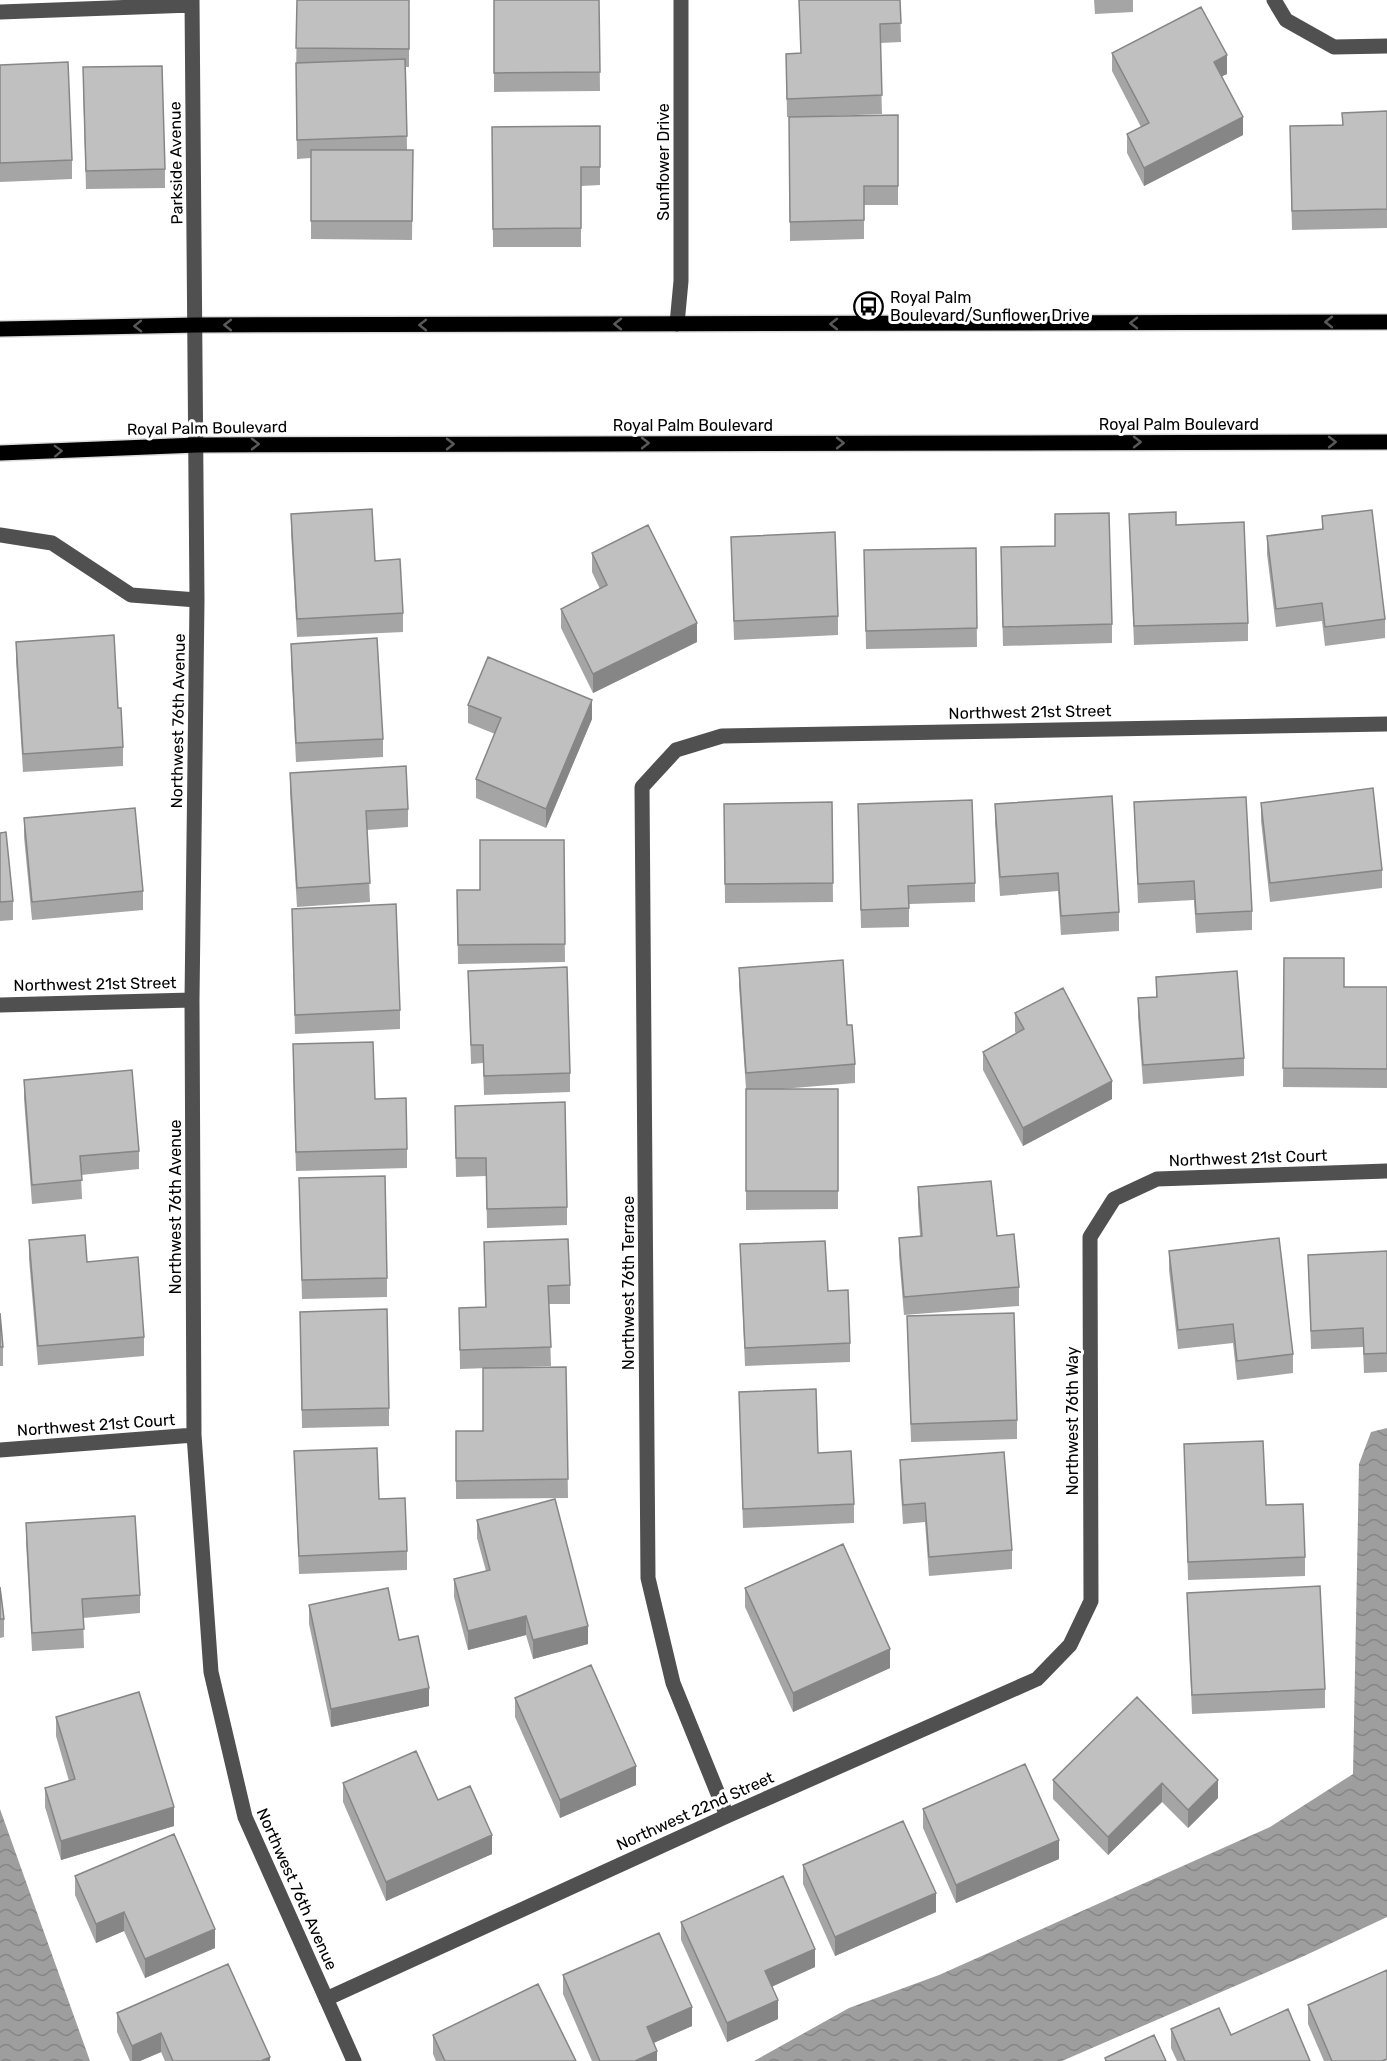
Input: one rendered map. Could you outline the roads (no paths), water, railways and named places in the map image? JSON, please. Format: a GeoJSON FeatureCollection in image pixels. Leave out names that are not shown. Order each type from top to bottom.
{"type":"FeatureCollection","features":[{"type":"Feature","properties":{"kind":"main road"},"geometry":{"type":"LineString","coordinates":[[0,329],[196,325],[1387,322]]}},
{"type":"Feature","properties":{"kind":"main road","name":"Royal Palm Boulevard"},"geometry":{"type":"LineString","coordinates":[[0,453],[197,445],[1387,442]]}},
{"type":"Feature","properties":{"kind":"street","name":"Sunflower Drive"},"geometry":{"type":"LineString","coordinates":[[677,324],[681,281],[681,0]]}},
{"type":"Feature","properties":{"kind":"street"},"geometry":{"type":"LineString","coordinates":[[1274,0],[1286,20],[1334,47],[1387,46]]}},
{"type":"Feature","properties":{"kind":"street"},"geometry":{"type":"LineString","coordinates":[[0,12],[192,2]]}},
{"type":"Feature","properties":{"kind":"street","name":"Parkside Avenue"},"geometry":{"type":"LineString","coordinates":[[192,2],[196,325]]}},
{"type":"Feature","properties":{"kind":"street","name":"Northwest 76th Avenue"},"geometry":{"type":"LineString","coordinates":[[196,325],[197,600],[192,1000],[194,1435],[211,1672],[244,1817],[354,2061]]}},
{"type":"Feature","properties":{"kind":"street"},"geometry":{"type":"LineString","coordinates":[[0,535],[52,543],[131,595],[197,600]]}},
{"type":"Feature","properties":{"kind":"street","name":"Northwest 21st Street"},"geometry":{"type":"LineString","coordinates":[[676,750],[722,736],[1387,724]]}},
{"type":"Feature","properties":{"kind":"street","name":"Northwest 76th Terrace"},"geometry":{"type":"LineString","coordinates":[[676,750],[642,787],[648,1578],[673,1683],[728,1816]]}},
{"type":"Feature","properties":{"kind":"street","name":"Northwest 21st Street"},"geometry":{"type":"LineString","coordinates":[[0,1005],[192,1000]]}},
{"type":"Feature","properties":{"kind":"street","name":"Northwest 21st Court"},"geometry":{"type":"LineString","coordinates":[[1114,1199],[1156,1179],[1387,1172]]}},
{"type":"Feature","properties":{"kind":"street","name":"Northwest 76th Way"},"geometry":{"type":"LineString","coordinates":[[1070,1646],[1091,1602],[1090,1237],[1114,1199]]}},
{"type":"Feature","properties":{"kind":"street","name":"Northwest 21st Court"},"geometry":{"type":"LineString","coordinates":[[0,1450],[194,1435]]}},
{"type":"Feature","properties":{"kind":"street","name":"Northwest 22nd Street"},"geometry":{"type":"LineString","coordinates":[[326,1999],[728,1816],[1037,1679],[1070,1646]]}},
{"type":"Feature","properties":{"kind":"water"},"geometry":{"type":"Polygon","coordinates":[[[1387,1428],[1387,1917],[1304,1956],[1062,2061],[754,2061],[849,2008],[939,1975],[1270,1827],[1353,1774],[1359,1464],[1371,1432],[1387,1428]]]}},
{"type":"Feature","properties":{"kind":"water"},"geometry":{"type":"Polygon","coordinates":[[[0,1809],[90,2061],[0,2061],[0,1809]]]}},
{"type":"Feature","properties":{"kind":"place","name":"Royal Palm Boulevard/Sunflower Drive"},"geometry":{"type":"Point","coordinates":[869,306]}}]}
